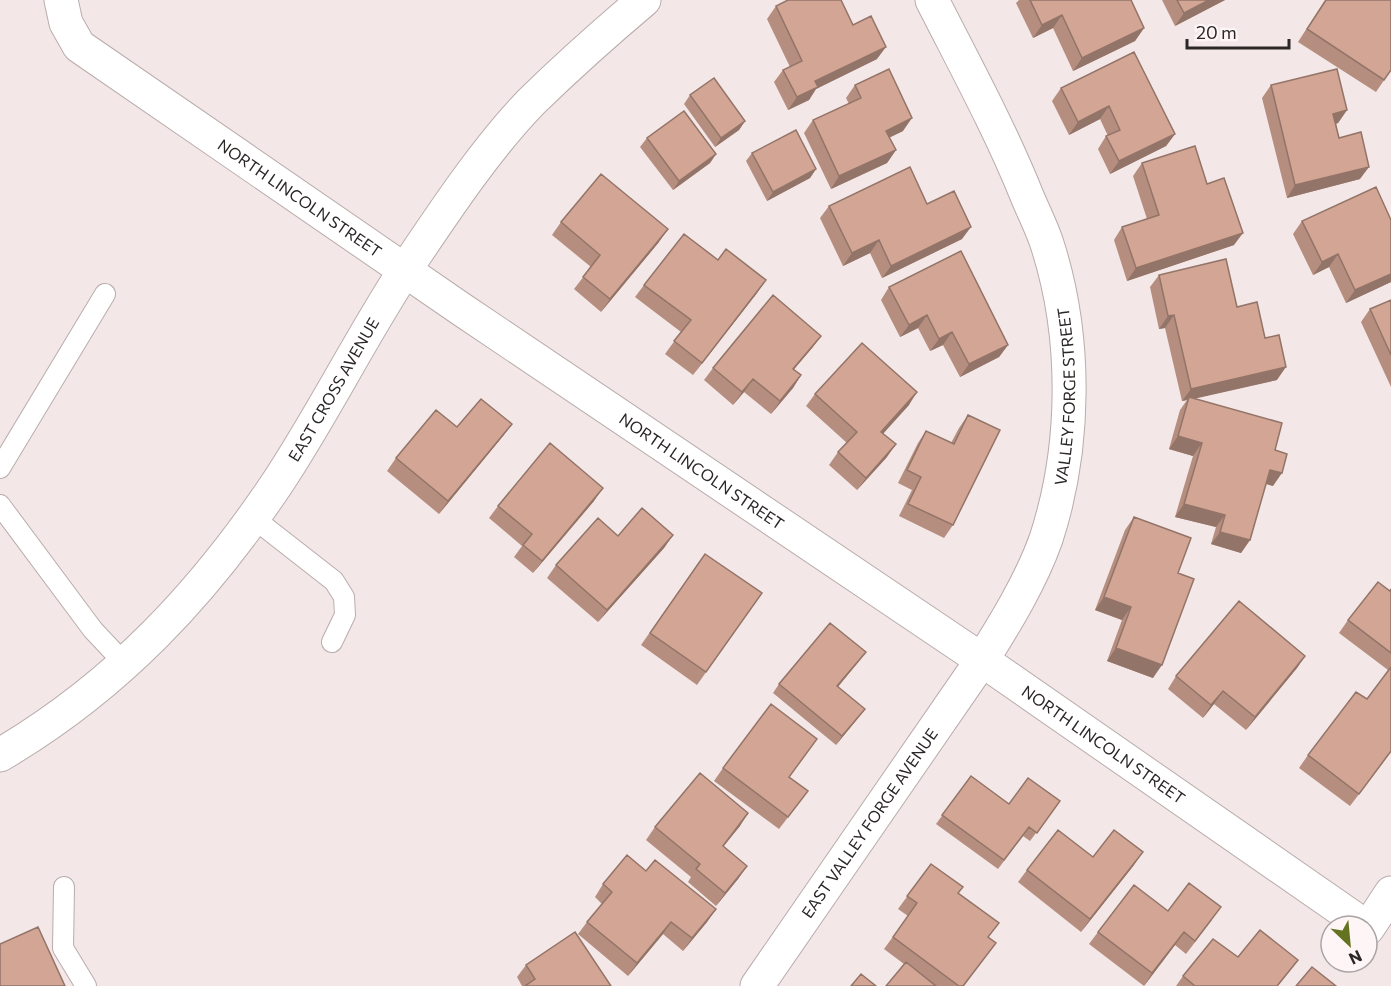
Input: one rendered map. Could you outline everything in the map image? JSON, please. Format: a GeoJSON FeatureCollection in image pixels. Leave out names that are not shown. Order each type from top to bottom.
{"type":"FeatureCollection","features":[{"type":"Feature","properties":{"kind":"street","name":"NORTH LINCOLN STREET"},"geometry":{"type":"LineString","coordinates":[[61,0],[66,23],[79,46],[405,271],[982,660],[1348,914]]}},
{"type":"Feature","properties":{"kind":"street","name":"EAST CROSS AVENUE"},"geometry":{"type":"LineString","coordinates":[[0,755],[81,702],[126,665],[174,617],[224,558],[278,481],[405,271],[474,173],[531,103],[599,38],[644,0]]}},
{"type":"Feature","properties":{"kind":"street","name":"VALLEY FORGE STREET"},"geometry":{"type":"LineString","coordinates":[[932,0],[1007,146],[1048,247],[1065,325],[1070,400],[1062,471],[1046,539],[1008,617],[982,660]]}},
{"type":"Feature","properties":{"kind":"street","name":"EAST VALLEY FORGE AVENUE"},"geometry":{"type":"LineString","coordinates":[[757,986],[982,660]]}},
{"type":"Feature","properties":{"kind":"street"},"geometry":{"type":"LineString","coordinates":[[1379,918],[1391,893]]}},
{"type":"Feature","properties":{"kind":"lane"},"geometry":{"type":"LineString","coordinates":[[0,468],[105,294]]}},
{"type":"Feature","properties":{"kind":"lane"},"geometry":{"type":"LineString","coordinates":[[0,505],[93,630],[126,665]]}},
{"type":"Feature","properties":{"kind":"lane"},"geometry":{"type":"LineString","coordinates":[[252,518],[334,581],[344,597],[345,615],[332,642]]}},
{"type":"Feature","properties":{"kind":"lane"},"geometry":{"type":"LineString","coordinates":[[64,887],[63,948],[86,986]]}},
{"type":"Feature","properties":{"kind":"building"},"geometry":{"type":"Polygon","coordinates":[[[788,0],[841,0],[853,25],[871,16],[886,47],[815,81],[818,87],[797,97],[783,70],[802,61],[776,6],[788,0]]]}},
{"type":"Feature","properties":{"kind":"building"},"geometry":{"type":"Polygon","coordinates":[[[1030,0],[1131,0],[1144,28],[1082,58],[1062,15],[1042,25],[1030,0]]]}},
{"type":"Feature","properties":{"kind":"building"},"geometry":{"type":"Polygon","coordinates":[[[1177,0],[1209,0],[1184,13],[1177,0]]]}},
{"type":"Feature","properties":{"kind":"building"},"geometry":{"type":"Polygon","coordinates":[[[1326,0],[1391,0],[1391,70],[1384,80],[1307,29],[1326,0]]]}},
{"type":"Feature","properties":{"kind":"building"},"geometry":{"type":"Polygon","coordinates":[[[1134,52],[1175,134],[1119,161],[1106,136],[1120,130],[1109,106],[1078,122],[1061,88],[1134,52]]]}},
{"type":"Feature","properties":{"kind":"building"},"geometry":{"type":"Polygon","coordinates":[[[889,69],[912,118],[886,131],[896,150],[839,176],[813,120],[861,98],[855,85],[889,69]]]}},
{"type":"Feature","properties":{"kind":"building"},"geometry":{"type":"Polygon","coordinates":[[[1337,69],[1347,110],[1333,114],[1339,138],[1361,132],[1369,167],[1295,185],[1271,85],[1337,69]]]}},
{"type":"Feature","properties":{"kind":"building"},"geometry":{"type":"Polygon","coordinates":[[[714,78],[745,121],[721,138],[690,95],[714,78]]]}},
{"type":"Feature","properties":{"kind":"building"},"geometry":{"type":"Polygon","coordinates":[[[684,111],[716,154],[679,181],[647,138],[684,111]]]}},
{"type":"Feature","properties":{"kind":"building"},"geometry":{"type":"Polygon","coordinates":[[[796,130],[816,169],[773,192],[752,153],[796,130]]]}},
{"type":"Feature","properties":{"kind":"building"},"geometry":{"type":"Polygon","coordinates":[[[1195,146],[1207,184],[1224,178],[1243,233],[1136,268],[1122,227],[1159,215],[1142,163],[1195,146]]]}},
{"type":"Feature","properties":{"kind":"building"},"geometry":{"type":"Polygon","coordinates":[[[910,167],[927,204],[954,191],[971,227],[891,266],[879,240],[852,253],[829,206],[910,167]]]}},
{"type":"Feature","properties":{"kind":"building"},"geometry":{"type":"Polygon","coordinates":[[[601,174],[668,229],[610,299],[583,277],[600,255],[561,222],[601,174]]]}},
{"type":"Feature","properties":{"kind":"building"},"geometry":{"type":"Polygon","coordinates":[[[1376,187],[1391,220],[1391,274],[1355,290],[1338,254],[1322,262],[1302,221],[1376,187]]]}},
{"type":"Feature","properties":{"kind":"building"},"geometry":{"type":"Polygon","coordinates":[[[684,234],[718,260],[726,249],[766,280],[702,363],[674,341],[691,320],[644,285],[684,234]]]}},
{"type":"Feature","properties":{"kind":"building"},"geometry":{"type":"Polygon","coordinates":[[[961,251],[1008,345],[969,364],[952,332],[939,339],[927,315],[909,325],[889,287],[961,251]]]}},
{"type":"Feature","properties":{"kind":"building"},"geometry":{"type":"Polygon","coordinates":[[[1226,259],[1237,307],[1257,302],[1265,338],[1279,335],[1286,367],[1191,389],[1174,315],[1168,316],[1159,275],[1226,259]]]}},
{"type":"Feature","properties":{"kind":"building"},"geometry":{"type":"Polygon","coordinates":[[[773,295],[821,336],[793,369],[801,375],[780,401],[753,379],[742,392],[713,368],[773,295]]]}},
{"type":"Feature","properties":{"kind":"building"},"geometry":{"type":"Polygon","coordinates":[[[1391,300],[1391,355],[1370,309],[1391,300]]]}},
{"type":"Feature","properties":{"kind":"building"},"geometry":{"type":"Polygon","coordinates":[[[862,343],[917,392],[881,432],[896,444],[866,478],[838,452],[857,432],[815,394],[862,343]]]}},
{"type":"Feature","properties":{"kind":"building"},"geometry":{"type":"Polygon","coordinates":[[[1189,397],[1282,423],[1275,450],[1287,454],[1282,473],[1270,470],[1250,540],[1220,532],[1225,515],[1184,504],[1202,443],[1178,436],[1189,397]]]}},
{"type":"Feature","properties":{"kind":"building"},"geometry":{"type":"Polygon","coordinates":[[[481,399],[512,424],[448,501],[396,458],[436,410],[457,427],[481,399]]]}},
{"type":"Feature","properties":{"kind":"building"},"geometry":{"type":"Polygon","coordinates":[[[968,415],[1000,430],[953,525],[908,504],[921,477],[907,470],[926,431],[954,444],[968,415]]]}},
{"type":"Feature","properties":{"kind":"building"},"geometry":{"type":"Polygon","coordinates":[[[550,443],[603,488],[542,561],[523,545],[532,534],[498,506],[550,443]]]}},
{"type":"Feature","properties":{"kind":"building"},"geometry":{"type":"Polygon","coordinates":[[[642,508],[673,535],[607,610],[556,565],[598,518],[618,536],[642,508]]]}},
{"type":"Feature","properties":{"kind":"building"},"geometry":{"type":"Polygon","coordinates":[[[1134,517],[1191,538],[1178,573],[1194,579],[1162,665],[1116,648],[1131,607],[1104,597],[1134,517]]]}},
{"type":"Feature","properties":{"kind":"building"},"geometry":{"type":"Polygon","coordinates":[[[705,554],[762,593],[706,672],[650,633],[705,554]]]}},
{"type":"Feature","properties":{"kind":"building"},"geometry":{"type":"Polygon","coordinates":[[[1378,582],[1390,591],[1391,589],[1391,653],[1348,620],[1378,582]]]}},
{"type":"Feature","properties":{"kind":"building"},"geometry":{"type":"Polygon","coordinates":[[[1239,601],[1305,656],[1255,717],[1223,691],[1211,705],[1176,676],[1239,601]]]}},
{"type":"Feature","properties":{"kind":"building"},"geometry":{"type":"Polygon","coordinates":[[[830,623],[866,652],[837,686],[865,709],[842,736],[779,684],[830,623]]]}},
{"type":"Feature","properties":{"kind":"building"},"geometry":{"type":"Polygon","coordinates":[[[1391,667],[1391,751],[1359,794],[1308,755],[1356,692],[1367,699],[1391,667]]]}},
{"type":"Feature","properties":{"kind":"building"},"geometry":{"type":"Polygon","coordinates":[[[771,704],[817,739],[789,777],[808,791],[788,817],[723,768],[771,704]]]}},
{"type":"Feature","properties":{"kind":"building"},"geometry":{"type":"Polygon","coordinates":[[[700,773],[748,813],[723,846],[747,866],[725,893],[696,869],[700,864],[655,827],[700,773]]]}},
{"type":"Feature","properties":{"kind":"building"},"geometry":{"type":"Polygon","coordinates":[[[971,776],[1009,804],[1028,778],[1060,801],[1037,833],[1029,827],[1004,860],[942,815],[971,776]]]}},
{"type":"Feature","properties":{"kind":"building"},"geometry":{"type":"Polygon","coordinates":[[[1058,830],[1093,857],[1114,830],[1143,852],[1090,919],[1027,870],[1058,830]]]}},
{"type":"Feature","properties":{"kind":"building"},"geometry":{"type":"Polygon","coordinates":[[[627,855],[646,871],[655,860],[716,909],[692,938],[671,922],[637,963],[587,922],[612,892],[603,884],[627,855]]]}},
{"type":"Feature","properties":{"kind":"building"},"geometry":{"type":"Polygon","coordinates":[[[931,864],[963,887],[958,893],[999,923],[988,937],[996,943],[963,986],[959,986],[893,937],[917,903],[907,896],[931,864]]]}},
{"type":"Feature","properties":{"kind":"building"},"geometry":{"type":"Polygon","coordinates":[[[1189,883],[1221,907],[1195,941],[1184,932],[1152,973],[1098,932],[1134,885],[1168,911],[1189,883]]]}},
{"type":"Feature","properties":{"kind":"building"},"geometry":{"type":"Polygon","coordinates":[[[38,927],[65,986],[0,986],[0,944],[38,927]]]}},
{"type":"Feature","properties":{"kind":"building"},"geometry":{"type":"Polygon","coordinates":[[[1260,930],[1298,960],[1277,986],[1195,986],[1183,976],[1213,939],[1238,957],[1260,930]]]}},
{"type":"Feature","properties":{"kind":"building"},"geometry":{"type":"Polygon","coordinates":[[[575,932],[611,986],[525,986],[535,979],[526,965],[575,932]]]}},
{"type":"Feature","properties":{"kind":"building"},"geometry":{"type":"Polygon","coordinates":[[[906,962],[936,986],[886,986],[906,962]]]}},
{"type":"Feature","properties":{"kind":"building"},"geometry":{"type":"Polygon","coordinates":[[[1312,967],[1336,986],[1296,986],[1312,967]]]}},
{"type":"Feature","properties":{"kind":"building"},"geometry":{"type":"Polygon","coordinates":[[[861,974],[876,986],[851,986],[861,974]]]}}]}
